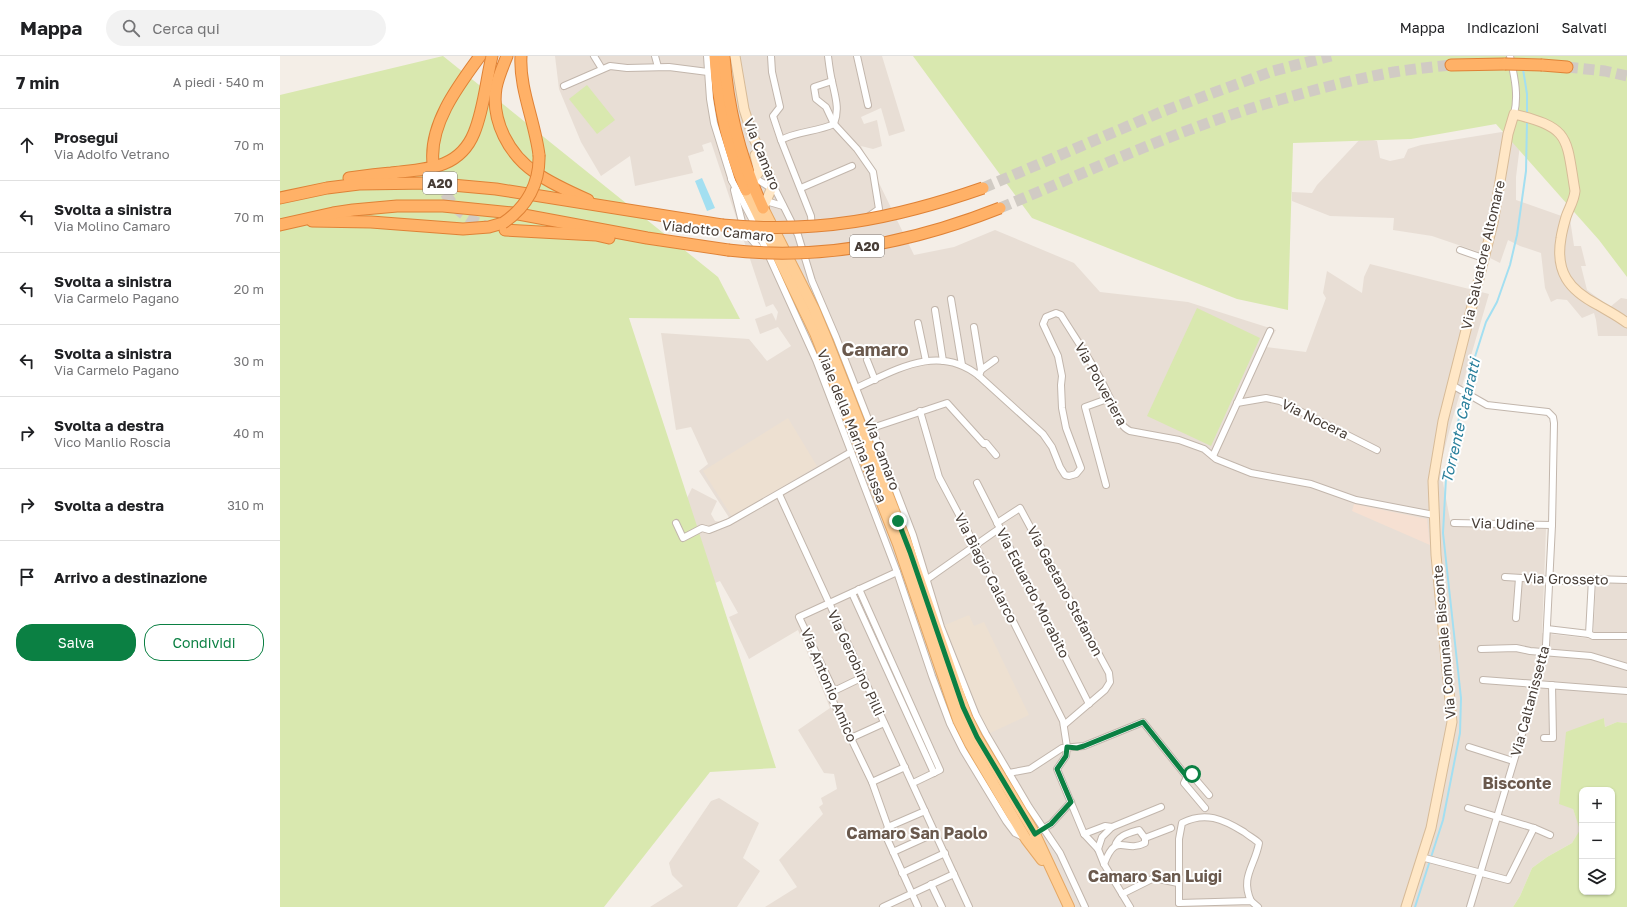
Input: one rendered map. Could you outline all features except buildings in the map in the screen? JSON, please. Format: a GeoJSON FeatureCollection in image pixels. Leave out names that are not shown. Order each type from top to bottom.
{"type":"FeatureCollection","features":[{"type":"Feature","properties":{"kind":"highway"},"geometry":{"type":"LineString","coordinates":[[433,163],[432,146],[442,116],[464,78],[480,56]]}},
{"type":"Feature","properties":{"kind":"highway"},"geometry":{"type":"LineString","coordinates":[[280,190],[337,179],[427,169],[437,167],[449,161],[465,148],[474,134],[480,114],[492,56]]}},
{"type":"Feature","properties":{"kind":"highway"},"geometry":{"type":"LineString","coordinates":[[507,56],[496,87],[495,103],[497,118],[502,133],[510,147],[521,160],[536,173],[599,206]]}},
{"type":"Feature","properties":{"kind":"highway"},"geometry":{"type":"LineString","coordinates":[[504,226],[518,211],[532,191],[538,173],[539,154],[537,138],[521,72],[521,56]]}},
{"type":"Feature","properties":{"kind":"highway"},"geometry":{"type":"LineString","coordinates":[[715,56],[718,91],[724,127],[731,154],[746,187],[763,202]]}},
{"type":"Feature","properties":{"kind":"highway"},"geometry":{"type":"LineString","coordinates":[[724,56],[727,91],[746,187]]}},
{"type":"Feature","properties":{"kind":"highway"},"geometry":{"type":"LineString","coordinates":[[1451,65],[1508,60],[1567,67]]}},
{"type":"Feature","properties":{"kind":"highway","name":"A20"},"geometry":{"type":"LineString","coordinates":[[280,198],[346,186],[377,183],[423,182],[480,186],[599,206]]}},
{"type":"Feature","properties":{"kind":"highway","name":"Viadotto Camaro"},"geometry":{"type":"LineString","coordinates":[[599,206],[722,225],[767,229],[796,228],[841,224],[894,215],[930,206],[983,188]]}},
{"type":"Feature","properties":{"kind":"highway","name":"A20"},"geometry":{"type":"LineString","coordinates":[[280,225],[333,213],[371,208],[397,206],[443,206],[513,214],[596,232]]}},
{"type":"Feature","properties":{"kind":"highway","name":"Viadotto Camaro"},"geometry":{"type":"LineString","coordinates":[[596,232],[728,250],[774,253],[824,251],[867,246],[941,230],[1000,208]]}},
{"type":"Feature","properties":{"kind":"highway"},"geometry":{"type":"LineString","coordinates":[[300,220],[325,222],[371,222],[464,229],[504,226],[596,232]]}},
{"type":"Feature","properties":{"kind":"main road","name":"Viale della Marina Russa"},"geometry":{"type":"LineString","coordinates":[[746,187],[817,339],[898,544],[958,720],[970,744],[1056,877],[1070,907]]}},
{"type":"Feature","properties":{"kind":"main road","name":"Viale della Marina Russa"},"geometry":{"type":"LineString","coordinates":[[763,202],[827,340],[906,541],[963,707],[977,737],[1030,836]]}},
{"type":"Feature","properties":{"kind":"street"},"geometry":{"type":"LineString","coordinates":[[594,56],[602,69]]}},
{"type":"Feature","properties":{"kind":"street"},"geometry":{"type":"LineString","coordinates":[[656,56],[658,67]]}},
{"type":"Feature","properties":{"kind":"street"},"geometry":{"type":"LineString","coordinates":[[707,56],[711,105],[717,134],[731,179],[746,187],[774,188]]}},
{"type":"Feature","properties":{"kind":"street","name":"Via Camaro"},"geometry":{"type":"LineString","coordinates":[[734,56],[744,109],[751,131],[782,206],[798,235],[812,281],[872,428],[913,535],[942,627],[976,714],[1009,773],[1067,865],[1085,907]]}},
{"type":"Feature","properties":{"kind":"street"},"geometry":{"type":"LineString","coordinates":[[771,56],[772,72],[780,107],[773,116],[811,216],[812,232],[869,217],[879,209],[873,172],[857,149],[834,124],[826,106],[816,99],[814,87],[832,81]]}},
{"type":"Feature","properties":{"kind":"street"},"geometry":{"type":"LineString","coordinates":[[781,140],[788,136],[834,124],[838,116],[837,98],[832,81],[828,56]]}},
{"type":"Feature","properties":{"kind":"street"},"geometry":{"type":"LineString","coordinates":[[857,56],[868,105]]}},
{"type":"Feature","properties":{"kind":"street"},"geometry":{"type":"LineString","coordinates":[[1508,60],[1516,92],[1514,114],[1536,119],[1553,127],[1564,138],[1567,144],[1575,196],[1566,216],[1560,240],[1560,262],[1562,271],[1569,282],[1586,297],[1614,313],[1627,323]]}},
{"type":"Feature","properties":{"kind":"street"},"geometry":{"type":"LineString","coordinates":[[564,86],[610,66],[627,68],[676,68],[708,72]]}},
{"type":"Feature","properties":{"kind":"street","name":"Via Salvatore Altomare"},"geometry":{"type":"LineString","coordinates":[[1434,515],[1433,481],[1443,421],[1456,387],[1493,223],[1508,134],[1514,114]]}},
{"type":"Feature","properties":{"kind":"street"},"geometry":{"type":"LineString","coordinates":[[751,131],[754,152],[759,169],[746,187],[742,222],[747,234],[766,257],[776,273]]}},
{"type":"Feature","properties":{"kind":"street"},"geometry":{"type":"LineString","coordinates":[[801,188],[852,166]]}},
{"type":"Feature","properties":{"kind":"street"},"geometry":{"type":"LineString","coordinates":[[746,187],[753,221],[811,346],[897,572],[950,724],[963,750],[1006,821],[1018,836],[1030,836],[1051,824],[1071,802]]}},
{"type":"Feature","properties":{"kind":"street"},"geometry":{"type":"LineString","coordinates":[[774,188],[763,202],[782,206]]}},
{"type":"Feature","properties":{"kind":"street"},"geometry":{"type":"LineString","coordinates":[[1460,250],[1484,258]]}},
{"type":"Feature","properties":{"kind":"street"},"geometry":{"type":"LineString","coordinates":[[951,299],[962,365]]}},
{"type":"Feature","properties":{"kind":"street"},"geometry":{"type":"LineString","coordinates":[[935,310],[943,361]]}},
{"type":"Feature","properties":{"kind":"street","name":"Via Polveriera"},"geometry":{"type":"LineString","coordinates":[[856,388],[908,365],[926,361],[943,361],[962,365],[980,373],[1043,434],[1052,447],[1062,472],[1065,475],[1069,476],[1076,474],[1081,468],[1066,428],[1061,395],[1061,370],[1055,350],[1043,327],[1046,317],[1053,313],[1061,315],[1101,378],[1122,426],[1130,431],[1179,440],[1204,450],[1213,456],[1251,473],[1311,484],[1356,500],[1434,515]]}},
{"type":"Feature","properties":{"kind":"street"},"geometry":{"type":"LineString","coordinates":[[918,323],[926,361]]}},
{"type":"Feature","properties":{"kind":"street"},"geometry":{"type":"LineString","coordinates":[[974,327],[980,373]]}},
{"type":"Feature","properties":{"kind":"street"},"geometry":{"type":"LineString","coordinates":[[1213,456],[1270,331]]}},
{"type":"Feature","properties":{"kind":"street"},"geometry":{"type":"LineString","coordinates":[[867,360],[875,380]]}},
{"type":"Feature","properties":{"kind":"street"},"geometry":{"type":"LineString","coordinates":[[980,373],[995,360]]}},
{"type":"Feature","properties":{"kind":"street","name":"Via Caltanissetta"},"geometry":{"type":"LineString","coordinates":[[1456,387],[1487,405],[1545,411],[1553,417],[1554,423],[1552,525],[1548,580],[1547,629],[1544,652],[1536,684],[1470,907]]}},
{"type":"Feature","properties":{"kind":"street"},"geometry":{"type":"LineString","coordinates":[[1106,484],[1085,407],[1110,398]]}},
{"type":"Feature","properties":{"kind":"street","name":"Via Nocera"},"geometry":{"type":"LineString","coordinates":[[1237,403],[1266,398],[1280,401],[1377,450]]}},
{"type":"Feature","properties":{"kind":"street"},"geometry":{"type":"LineString","coordinates":[[872,428],[947,403],[996,455]]}},
{"type":"Feature","properties":{"kind":"street","name":"Via Biagio Calarco"},"geometry":{"type":"LineString","coordinates":[[920,411],[939,477],[1066,722],[1067,747]]}},
{"type":"Feature","properties":{"kind":"street"},"geometry":{"type":"LineString","coordinates":[[676,523],[683,538],[702,528],[709,530],[729,522],[851,452]]}},
{"type":"Feature","properties":{"kind":"street","name":"Via Eduardo Morabito"},"geometry":{"type":"LineString","coordinates":[[977,483],[1089,704]]}},
{"type":"Feature","properties":{"kind":"street","name":"Via Gerobino Pilli"},"geometry":{"type":"LineString","coordinates":[[779,494],[969,907]]}},
{"type":"Feature","properties":{"kind":"street","name":"Via Gaetano Stefanon"},"geometry":{"type":"LineString","coordinates":[[998,526],[1020,508],[1109,673],[1108,686],[1089,704]]}},
{"type":"Feature","properties":{"kind":"street","name":"Via Comunale Bisconte"},"geometry":{"type":"LineString","coordinates":[[1406,907],[1424,858],[1434,817],[1452,722],[1436,555],[1434,515]]}},
{"type":"Feature","properties":{"kind":"street","name":"Via Udine"},"geometry":{"type":"LineString","coordinates":[[1454,523],[1552,525]]}},
{"type":"Feature","properties":{"kind":"street"},"geometry":{"type":"LineString","coordinates":[[926,580],[975,545],[998,526]]}},
{"type":"Feature","properties":{"kind":"street"},"geometry":{"type":"LineString","coordinates":[[829,603],[897,572]]}},
{"type":"Feature","properties":{"kind":"street","name":"Via Grosseto"},"geometry":{"type":"LineString","coordinates":[[1505,577],[1584,582],[1592,579],[1627,580]]}},
{"type":"Feature","properties":{"kind":"street"},"geometry":{"type":"LineString","coordinates":[[1516,618],[1519,578]]}},
{"type":"Feature","properties":{"kind":"street"},"geometry":{"type":"LineString","coordinates":[[1589,634],[1592,579]]}},
{"type":"Feature","properties":{"kind":"street"},"geometry":{"type":"LineString","coordinates":[[859,589],[940,770],[913,783]]}},
{"type":"Feature","properties":{"kind":"street"},"geometry":{"type":"LineString","coordinates":[[852,593],[934,773]]}},
{"type":"Feature","properties":{"kind":"street","name":"Via Antonio Amico"},"geometry":{"type":"LineString","coordinates":[[829,603],[799,617],[834,691],[831,697],[872,782],[888,827],[885,834],[918,907]]}},
{"type":"Feature","properties":{"kind":"street"},"geometry":{"type":"LineString","coordinates":[[1547,629],[1589,634],[1593,636],[1627,636]]}},
{"type":"Feature","properties":{"kind":"street"},"geometry":{"type":"LineString","coordinates":[[1481,649],[1516,648],[1591,656],[1627,667]]}},
{"type":"Feature","properties":{"kind":"street"},"geometry":{"type":"LineString","coordinates":[[834,691],[863,677]]}},
{"type":"Feature","properties":{"kind":"street"},"geometry":{"type":"LineString","coordinates":[[1483,680],[1627,691]]}},
{"type":"Feature","properties":{"kind":"street"},"geometry":{"type":"LineString","coordinates":[[1544,738],[1553,738],[1552,685]]}},
{"type":"Feature","properties":{"kind":"street"},"geometry":{"type":"LineString","coordinates":[[1066,722],[1089,704]]}},
{"type":"Feature","properties":{"kind":"street"},"geometry":{"type":"LineString","coordinates":[[1009,773],[1030,769],[1062,748],[1077,748],[1084,746],[1143,722],[1187,777]]}},
{"type":"Feature","properties":{"kind":"street"},"geometry":{"type":"LineString","coordinates":[[851,738],[884,723]]}},
{"type":"Feature","properties":{"kind":"street"},"geometry":{"type":"LineString","coordinates":[[1067,747],[1066,756],[1057,769],[1084,834],[1098,849],[1104,864],[1130,907]]}},
{"type":"Feature","properties":{"kind":"street"},"geometry":{"type":"LineString","coordinates":[[1469,747],[1513,761]]}},
{"type":"Feature","properties":{"kind":"street"},"geometry":{"type":"LineString","coordinates":[[872,782],[905,767]]}},
{"type":"Feature","properties":{"kind":"street"},"geometry":{"type":"LineString","coordinates":[[1205,808],[1184,783],[1187,777],[1192,774],[1209,795]]}},
{"type":"Feature","properties":{"kind":"street"},"geometry":{"type":"LineString","coordinates":[[1098,849],[1102,837],[1112,827],[1161,807]]}},
{"type":"Feature","properties":{"kind":"street"},"geometry":{"type":"LineString","coordinates":[[1468,808],[1550,834]]}},
{"type":"Feature","properties":{"kind":"street"},"geometry":{"type":"LineString","coordinates":[[888,827],[926,811]]}},
{"type":"Feature","properties":{"kind":"street"},"geometry":{"type":"LineString","coordinates":[[1251,902],[1218,905],[1177,905],[1179,839],[1182,823],[1199,818],[1216,818],[1230,823],[1259,843],[1246,882],[1247,894],[1251,902],[1258,907]]}},
{"type":"Feature","properties":{"kind":"street"},"geometry":{"type":"LineString","coordinates":[[1084,834],[1105,826],[1112,827]]}},
{"type":"Feature","properties":{"kind":"street"},"geometry":{"type":"LineString","coordinates":[[1144,836],[1171,828]]}},
{"type":"Feature","properties":{"kind":"street"},"geometry":{"type":"LineString","coordinates":[[1424,858],[1508,880],[1534,828]]}},
{"type":"Feature","properties":{"kind":"street"},"geometry":{"type":"LineString","coordinates":[[1104,864],[1109,851],[1115,846],[1140,845],[1145,843],[1144,836],[1139,830],[1121,836],[1116,840],[1115,846]]}},
{"type":"Feature","properties":{"kind":"street"},"geometry":{"type":"LineString","coordinates":[[893,852],[935,833]]}},
{"type":"Feature","properties":{"kind":"street"},"geometry":{"type":"LineString","coordinates":[[902,872],[945,853]]}},
{"type":"Feature","properties":{"kind":"street"},"geometry":{"type":"LineString","coordinates":[[883,907],[892,905],[912,893],[954,874]]}},
{"type":"Feature","properties":{"kind":"street"},"geometry":{"type":"LineString","coordinates":[[1122,894],[1154,878],[1178,883]]}},
{"type":"Feature","properties":{"kind":"street"},"geometry":{"type":"LineString","coordinates":[[931,884],[942,907]]}},
{"type":"Feature","properties":{"kind":"shaded area"},"geometry":{"type":"Polygon","coordinates":[[[555,56],[882,56],[905,131],[889,136],[881,108],[861,117],[864,124],[877,120],[882,146],[873,149],[861,146],[914,255],[954,247],[995,230],[1074,263],[1100,292],[1188,302],[1276,330],[1266,347],[1306,352],[1326,298],[1323,293],[1327,271],[1362,293],[1364,277],[1370,264],[1489,294],[1440,467],[1451,525],[1546,529],[1542,633],[1593,639],[1596,581],[1627,583],[1627,723],[1617,722],[1605,727],[1604,718],[1580,787],[1579,787],[1573,809],[1579,825],[1579,833],[1572,843],[1547,857],[1532,868],[1520,896],[1513,907],[765,907],[797,887],[779,860],[823,814],[819,807],[823,804],[821,798],[837,789],[834,774],[824,773],[798,730],[830,708],[798,630],[749,659],[729,617],[738,613],[720,581],[703,588],[686,500],[692,488],[717,501],[711,514],[715,521],[722,522],[730,519],[699,471],[708,464],[691,427],[676,430],[661,333],[749,339],[767,361],[791,346],[778,327],[760,334],[755,319],[772,313],[776,321],[778,312],[773,304],[766,307],[711,142],[702,145],[704,151],[688,156],[693,173],[635,186],[630,156],[601,176],[581,142],[559,89],[555,56]]]}},
{"type":"Feature","properties":{"kind":"shaded area"},"geometry":{"type":"Polygon","coordinates":[[[1508,131],[1521,137],[1516,177],[1516,200],[1570,219],[1574,246],[1581,246],[1586,266],[1581,266],[1587,290],[1610,307],[1621,298],[1627,299],[1627,336],[1598,336],[1594,313],[1582,318],[1567,300],[1557,299],[1551,302],[1545,288],[1541,253],[1508,240],[1500,263],[1476,251],[1432,236],[1393,230],[1394,218],[1330,216],[1292,201],[1292,192],[1312,193],[1317,185],[1362,137],[1377,141],[1380,158],[1390,161],[1404,158],[1408,149],[1421,145],[1508,131]]]}},
{"type":"Feature","properties":{"kind":"shaded area"},"geometry":{"type":"Polygon","coordinates":[[[788,418],[817,466],[732,517],[703,471],[788,418]]]}},
{"type":"Feature","properties":{"kind":"shaded area"},"geometry":{"type":"Polygon","coordinates":[[[1354,504],[1427,519],[1430,545],[1352,511],[1354,504]]]}},
{"type":"Feature","properties":{"kind":"shaded area"},"geometry":{"type":"Polygon","coordinates":[[[969,615],[974,626],[984,622],[1029,715],[988,734],[972,699],[945,625],[969,615]]]}},
{"type":"Feature","properties":{"kind":"shaded area"},"geometry":{"type":"Polygon","coordinates":[[[719,798],[759,823],[743,858],[760,871],[737,907],[650,907],[683,886],[672,875],[669,863],[711,801],[719,798]]]}},
{"type":"Feature","properties":{"kind":"green space"},"geometry":{"type":"Polygon","coordinates":[[[443,56],[718,277],[740,319],[629,318],[776,768],[710,772],[604,907],[280,907],[280,95],[443,56]]]}},
{"type":"Feature","properties":{"kind":"green space"},"geometry":{"type":"Polygon","coordinates":[[[913,56],[1627,56],[1627,277],[1599,240],[1496,124],[1411,139],[1293,143],[1288,310],[1237,299],[1032,218],[913,56]]]}},
{"type":"Feature","properties":{"kind":"green space"},"geometry":{"type":"Polygon","coordinates":[[[587,85],[615,120],[597,134],[569,99],[587,85]]]}},
{"type":"Feature","properties":{"kind":"green space"},"geometry":{"type":"Polygon","coordinates":[[[1197,308],[1260,338],[1211,446],[1147,416],[1197,308]]]}},
{"type":"Feature","properties":{"kind":"green space"},"geometry":{"type":"Polygon","coordinates":[[[1604,718],[1605,727],[1617,722],[1627,723],[1627,907],[1513,907],[1520,896],[1532,868],[1547,857],[1572,843],[1579,832],[1579,895],[1615,895],[1615,787],[1579,787],[1579,827],[1573,809],[1559,804],[1566,732],[1604,718]]]}},
{"type":"Feature","properties":{"kind":"water"},"geometry":{"type":"Polygon","coordinates":[[[702,178],[715,208],[707,211],[695,181],[702,178]]]}},
{"type":"Feature","properties":{"kind":"waterway","name":"Torrente Cataratti"},"geometry":{"type":"LineString","coordinates":[[1523,69],[1527,94],[1527,114]]}},
{"type":"Feature","properties":{"kind":"waterway","name":"Torrente Cataratti"},"geometry":{"type":"LineString","coordinates":[[1415,907],[1443,820],[1460,733],[1461,698],[1443,533],[1446,478],[1455,434],[1473,363],[1486,322],[1497,302],[1510,265],[1517,235],[1526,171],[1527,121]]}},
{"type":"Feature","properties":{"kind":"tunnel"},"geometry":{"type":"LineString","coordinates":[[983,188],[1161,112],[1273,71],[1331,56]]}},
{"type":"Feature","properties":{"kind":"tunnel"},"geometry":{"type":"LineString","coordinates":[[1000,208],[1173,136],[1243,111],[1336,84],[1401,71],[1451,65]]}},
{"type":"Feature","properties":{"kind":"tunnel"},"geometry":{"type":"LineString","coordinates":[[1567,67],[1605,71],[1627,76]]}},
{"type":"Feature","properties":{"kind":"tunnel"},"geometry":{"type":"LineString","coordinates":[[433,163],[437,176],[452,204],[468,217],[490,228]]}},
{"type":"Feature","properties":{"kind":"district","name":"Camaro"},"geometry":{"type":"Point","coordinates":[875,350]}},
{"type":"Feature","properties":{"kind":"district","name":"Bisconte"},"geometry":{"type":"Point","coordinates":[1517,783]}},
{"type":"Feature","properties":{"kind":"district","name":"Camaro San Paolo"},"geometry":{"type":"Point","coordinates":[917,833]}},
{"type":"Feature","properties":{"kind":"district","name":"Camaro San Luigi"},"geometry":{"type":"Point","coordinates":[1155,876]}},
{"type":"Feature","properties":{"kind":"route"},"geometry":{"type":"LineString","coordinates":[[898,521],[963,707],[972,728],[1035,834],[1051,824],[1071,802],[1057,769],[1066,756],[1067,747],[1077,748],[1084,746],[1143,722],[1187,777],[1192,774]]}}]}
